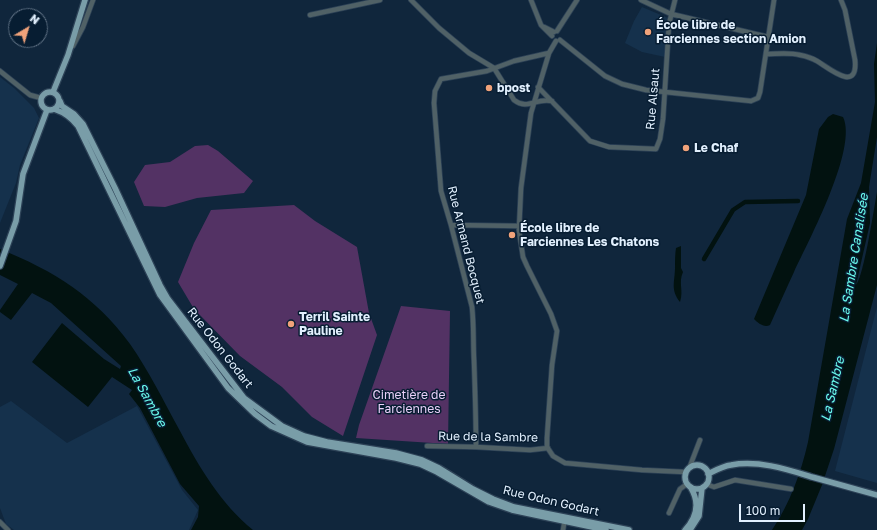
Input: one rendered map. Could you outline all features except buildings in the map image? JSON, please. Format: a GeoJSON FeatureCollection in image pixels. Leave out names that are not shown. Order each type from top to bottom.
{"type":"FeatureCollection","features":[{"type":"Feature","properties":{"kind":"main road"},"geometry":{"type":"LineString","coordinates":[[54,92],[85,0]]}},
{"type":"Feature","properties":{"kind":"main road"},"geometry":{"type":"LineString","coordinates":[[46,92],[54,92],[58,96],[60,101],[59,104],[54,109],[47,110],[42,107],[41,98],[46,92]]}},
{"type":"Feature","properties":{"kind":"main road","name":"Rue Odon Godart"},"geometry":{"type":"LineString","coordinates":[[60,101],[62,106],[74,114],[83,124],[168,299],[244,398],[282,426],[304,436],[327,442],[396,453],[422,460],[439,468],[473,489],[514,507],[606,530]]}},
{"type":"Feature","properties":{"kind":"main road","name":"Rue Odon Godart"},"geometry":{"type":"LineString","coordinates":[[54,109],[65,113],[72,118],[78,126],[160,295],[228,388],[255,414],[271,426],[307,442],[396,458],[420,464],[489,502],[512,510],[629,530]]}},
{"type":"Feature","properties":{"kind":"main road"},"geometry":{"type":"LineString","coordinates":[[0,266],[16,221],[23,174],[47,110]]}},
{"type":"Feature","properties":{"kind":"main road"},"geometry":{"type":"LineString","coordinates":[[708,474],[722,467],[742,464],[764,465],[830,481],[877,495]]}},
{"type":"Feature","properties":{"kind":"main road"},"geometry":{"type":"LineString","coordinates":[[684,530],[692,521],[696,510],[695,498],[684,479],[685,472],[690,466],[701,465],[707,470],[708,474],[706,484],[702,488],[697,489],[689,486]]}},
{"type":"Feature","properties":{"kind":"main road"},"geometry":{"type":"LineString","coordinates":[[690,530],[693,528],[699,516],[702,488]]}},
{"type":"Feature","properties":{"kind":"street"},"geometry":{"type":"LineString","coordinates":[[68,54],[94,0]]}},
{"type":"Feature","properties":{"kind":"street"},"geometry":{"type":"LineString","coordinates":[[310,15],[380,0]]}},
{"type":"Feature","properties":{"kind":"street"},"geometry":{"type":"LineString","coordinates":[[411,0],[445,33],[494,68],[518,104],[524,105],[544,99],[552,101]]}},
{"type":"Feature","properties":{"kind":"street"},"geometry":{"type":"LineString","coordinates":[[531,0],[541,25],[557,36],[601,73],[614,81],[646,90],[751,101],[758,98],[774,0]]}},
{"type":"Feature","properties":{"kind":"street"},"geometry":{"type":"LineString","coordinates":[[577,0],[548,53],[531,113],[521,188],[520,226],[524,257],[551,314],[557,331],[552,365],[547,438],[548,448],[554,456],[565,463],[642,470],[685,472]]}},
{"type":"Feature","properties":{"kind":"street"},"geometry":{"type":"LineString","coordinates":[[641,0],[671,14],[768,37]]}},
{"type":"Feature","properties":{"kind":"street","name":"Rue Alsaut"},"geometry":{"type":"LineString","coordinates":[[538,87],[590,141],[609,147],[656,149],[660,139],[663,119],[669,24],[675,0]]}},
{"type":"Feature","properties":{"kind":"street"},"geometry":{"type":"LineString","coordinates":[[766,54],[799,54],[815,60],[835,74],[849,77],[854,73],[856,68],[845,10],[841,0]]}},
{"type":"Feature","properties":{"kind":"street","name":"Rue Armand Bocquet"},"geometry":{"type":"LineString","coordinates":[[476,447],[474,321],[452,224],[441,191],[435,126],[435,91],[441,80],[494,68],[548,53]]}},
{"type":"Feature","properties":{"kind":"street"},"geometry":{"type":"LineString","coordinates":[[0,71],[30,95],[41,98]]}},
{"type":"Feature","properties":{"kind":"street"},"geometry":{"type":"LineString","coordinates":[[452,224],[520,226]]}},
{"type":"Feature","properties":{"kind":"street"},"geometry":{"type":"LineString","coordinates":[[690,466],[700,440]]}},
{"type":"Feature","properties":{"kind":"street","name":"Rue de la Sambre"},"geometry":{"type":"LineString","coordinates":[[427,446],[530,450],[548,448]]}},
{"type":"Feature","properties":{"kind":"street"},"geometry":{"type":"LineString","coordinates":[[706,484],[714,487],[735,480],[791,489]]}},
{"type":"Feature","properties":{"kind":"street"},"geometry":{"type":"LineString","coordinates":[[669,513],[680,489],[689,486]]}},
{"type":"Feature","properties":{"kind":"street"},"geometry":{"type":"LineString","coordinates":[[563,530],[565,519]]}},
{"type":"Feature","properties":{"kind":"street"},"geometry":{"type":"LineString","coordinates":[[0,522],[8,530]]}},
{"type":"Feature","properties":{"kind":"shaded area","name":"École libre de Farciennes section Amion"},"geometry":{"type":"Polygon","coordinates":[[[642,7],[668,18],[665,57],[642,52],[625,43],[634,21],[642,7]]]}},
{"type":"Feature","properties":{"kind":"shaded area"},"geometry":{"type":"Polygon","coordinates":[[[0,77],[14,88],[34,108],[39,118],[20,165],[16,183],[0,223],[0,77]]]}},
{"type":"Feature","properties":{"kind":"shaded area"},"geometry":{"type":"Polygon","coordinates":[[[877,307],[877,483],[835,471],[877,307]]]}},
{"type":"Feature","properties":{"kind":"shaded area"},"geometry":{"type":"Polygon","coordinates":[[[11,401],[67,443],[137,406],[182,490],[198,510],[189,530],[14,530],[6,524],[0,508],[0,407],[11,401]]]}},
{"type":"Feature","properties":{"kind":"green space"},"geometry":{"type":"Polygon","coordinates":[[[208,145],[218,151],[253,181],[244,193],[197,198],[165,207],[144,206],[134,182],[145,165],[170,162],[195,146],[208,145]]]}},
{"type":"Feature","properties":{"kind":"green space","name":"Terril Sainte Pauline"},"geometry":{"type":"Polygon","coordinates":[[[294,205],[315,221],[357,247],[369,313],[377,335],[343,436],[312,417],[282,387],[240,356],[194,309],[178,282],[194,243],[211,210],[294,205]]]}},
{"type":"Feature","properties":{"kind":"green space","name":"Cimetière de Farciennes"},"geometry":{"type":"Polygon","coordinates":[[[401,306],[450,311],[448,444],[356,438],[359,425],[401,306]]]}},
{"type":"Feature","properties":{"kind":"water"},"geometry":{"type":"Polygon","coordinates":[[[877,43],[877,137],[869,187],[870,223],[856,285],[865,256],[877,192],[877,285],[834,449],[822,485],[808,519],[802,530],[772,530],[794,488],[808,442],[847,219],[861,183],[875,102],[874,64],[877,43]]]}},
{"type":"Feature","properties":{"kind":"water"},"geometry":{"type":"Polygon","coordinates":[[[833,114],[843,117],[846,131],[844,150],[838,171],[820,217],[770,325],[763,325],[754,319],[806,195],[819,129],[828,117],[833,114]]]}},
{"type":"Feature","properties":{"kind":"water"},"geometry":{"type":"Polygon","coordinates":[[[681,246],[681,268],[683,272],[680,302],[675,293],[674,285],[676,248],[681,246]]]}},
{"type":"Feature","properties":{"kind":"water","name":"La Sambre"},"geometry":{"type":"Polygon","coordinates":[[[0,249],[20,257],[56,276],[88,299],[117,327],[144,365],[203,471],[231,509],[253,530],[191,530],[198,517],[199,506],[180,484],[140,408],[129,394],[132,390],[112,377],[88,407],[32,362],[62,323],[104,359],[120,369],[121,366],[51,303],[32,293],[11,320],[0,312],[18,284],[0,275],[0,249]]]}},
{"type":"Feature","properties":{"kind":"waterway"},"geometry":{"type":"LineString","coordinates":[[704,259],[733,210],[745,202],[798,201]]}},
{"type":"Feature","properties":{"kind":"place","name":"École libre de Farciennes section Amion"},"geometry":{"type":"Point","coordinates":[648,32]}},
{"type":"Feature","properties":{"kind":"place","name":"bpost"},"geometry":{"type":"Point","coordinates":[489,88]}},
{"type":"Feature","properties":{"kind":"place","name":"Le Chaf"},"geometry":{"type":"Point","coordinates":[686,148]}},
{"type":"Feature","properties":{"kind":"place","name":"École libre de Farciennes Les Chatons"},"geometry":{"type":"Point","coordinates":[512,235]}},
{"type":"Feature","properties":{"kind":"place","name":"Terril Sainte Pauline"},"geometry":{"type":"Point","coordinates":[291,324]}},
{"type":"Feature","properties":{"kind":"water label","name":"La Sambre Canalisée"},"geometry":{"type":"Point","coordinates":[854,258]}}]}
